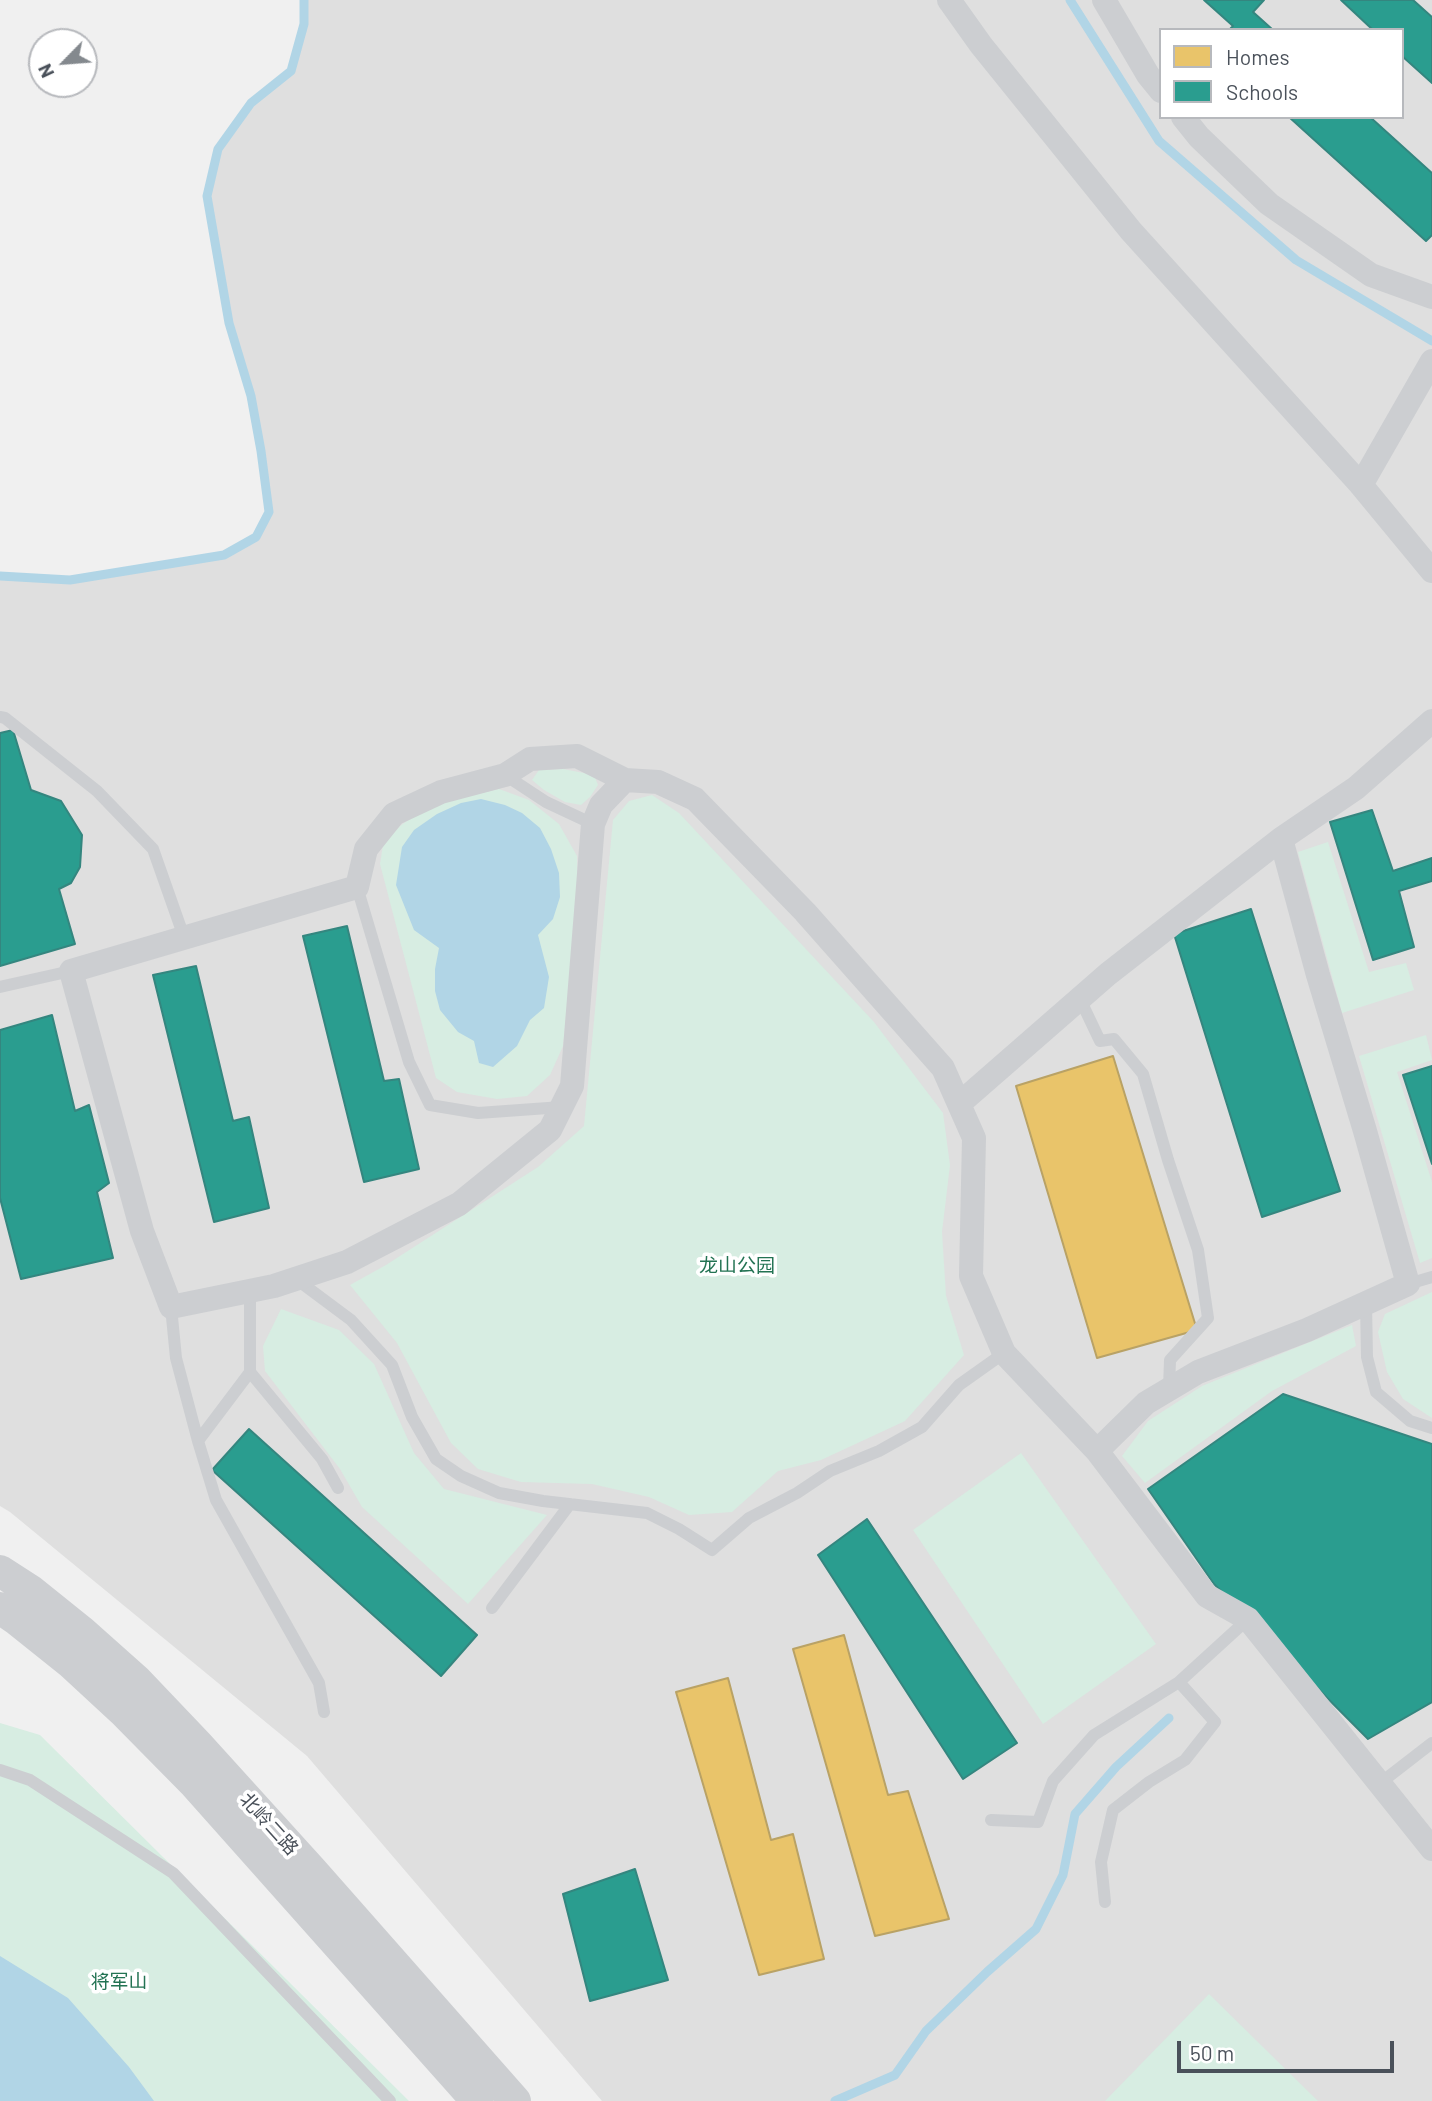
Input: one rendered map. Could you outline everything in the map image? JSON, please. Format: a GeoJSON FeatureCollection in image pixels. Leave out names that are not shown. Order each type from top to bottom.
{"type":"FeatureCollection","features":[{"type":"Feature","properties":{"kind":"street"},"geometry":{"type":"LineString","coordinates":[[948,0],[1131,231],[1361,485],[1432,571]]}},
{"type":"Feature","properties":{"kind":"street"},"geometry":{"type":"LineString","coordinates":[[1104,0],[1148,75],[1159,89]]}},
{"type":"Feature","properties":{"kind":"street"},"geometry":{"type":"LineString","coordinates":[[1185,119],[1269,204],[1371,275],[1432,297]]}},
{"type":"Feature","properties":{"kind":"street"},"geometry":{"type":"LineString","coordinates":[[1361,485],[1432,361]]}},
{"type":"Feature","properties":{"kind":"street"},"geometry":{"type":"LineString","coordinates":[[959,1104],[1108,974],[1281,839],[1356,788],[1432,721]]}},
{"type":"Feature","properties":{"kind":"street"},"geometry":{"type":"LineString","coordinates":[[625,780],[601,805],[593,824],[572,1086],[550,1130],[459,1204],[347,1262],[250,1291],[171,1307],[142,1231],[71,971],[357,887],[366,849],[394,814],[441,792],[505,775],[530,759],[577,756],[625,780],[658,782],[695,799],[805,912],[943,1068],[974,1138],[971,1276],[1004,1353],[1097,1451],[1207,1597],[1248,1619],[1432,1849]]}},
{"type":"Feature","properties":{"kind":"street"},"geometry":{"type":"LineString","coordinates":[[1097,1451],[1146,1404],[1198,1372],[1307,1330],[1408,1284],[1281,839]]}},
{"type":"Feature","properties":{"kind":"street","name":"北岭二路"},"geometry":{"type":"LineString","coordinates":[[0,1571],[31,1591],[137,1681],[313,1872],[515,2101]]}},
{"type":"Feature","properties":{"kind":"street","name":"北岭二路"},"geometry":{"type":"LineString","coordinates":[[0,1608],[71,1663],[195,1784],[477,2101]]}},
{"type":"Feature","properties":{"kind":"lane"},"geometry":{"type":"LineString","coordinates":[[0,717],[5,718],[97,791],[153,849],[184,937]]}},
{"type":"Feature","properties":{"kind":"lane"},"geometry":{"type":"LineString","coordinates":[[505,775],[546,802],[593,824]]}},
{"type":"Feature","properties":{"kind":"lane"},"geometry":{"type":"LineString","coordinates":[[357,887],[409,1062],[430,1105],[478,1114],[562,1107]]}},
{"type":"Feature","properties":{"kind":"lane"},"geometry":{"type":"LineString","coordinates":[[0,987],[71,971]]}},
{"type":"Feature","properties":{"kind":"lane"},"geometry":{"type":"LineString","coordinates":[[1080,999],[1100,1041],[1114,1039],[1143,1074],[1198,1250],[1208,1318],[1170,1360],[1169,1389]]}},
{"type":"Feature","properties":{"kind":"lane"},"geometry":{"type":"LineString","coordinates":[[1408,1284],[1432,1277]]}},
{"type":"Feature","properties":{"kind":"lane"},"geometry":{"type":"LineString","coordinates":[[296,1279],[351,1320],[392,1365],[412,1417],[436,1459],[461,1476],[499,1493],[543,1502],[647,1513],[712,1550],[750,1518],[797,1493],[830,1471],[879,1451],[922,1427],[959,1385],[1004,1353]]}},
{"type":"Feature","properties":{"kind":"lane"},"geometry":{"type":"LineString","coordinates":[[198,1441],[250,1373],[250,1291]]}},
{"type":"Feature","properties":{"kind":"lane"},"geometry":{"type":"LineString","coordinates":[[1366,1303],[1367,1357],[1376,1392],[1410,1421],[1432,1428]]}},
{"type":"Feature","properties":{"kind":"lane"},"geometry":{"type":"LineString","coordinates":[[171,1307],[176,1358],[216,1500],[319,1683],[324,1712]]}},
{"type":"Feature","properties":{"kind":"lane"},"geometry":{"type":"LineString","coordinates":[[250,1373],[322,1459],[338,1488]]}},
{"type":"Feature","properties":{"kind":"lane"},"geometry":{"type":"LineString","coordinates":[[492,1608],[570,1504]]}},
{"type":"Feature","properties":{"kind":"lane"},"geometry":{"type":"LineString","coordinates":[[991,1820],[1038,1822],[1053,1781],[1094,1735],[1179,1682],[1248,1619]]}},
{"type":"Feature","properties":{"kind":"lane"},"geometry":{"type":"LineString","coordinates":[[1105,1902],[1101,1862],[1114,1810],[1149,1782],[1185,1760],[1215,1722],[1179,1682]]}},
{"type":"Feature","properties":{"kind":"lane"},"geometry":{"type":"LineString","coordinates":[[1379,1784],[1432,1743]]}},
{"type":"Feature","properties":{"kind":"lane"},"geometry":{"type":"LineString","coordinates":[[0,1770],[30,1780],[173,1873],[390,2101]]}},
{"type":"Feature","properties":{"kind":"shaded area"},"geometry":{"type":"Polygon","coordinates":[[[304,0],[1432,0],[1432,2101],[602,2101],[307,1756],[0,1506],[0,572],[70,580],[224,555],[256,537],[269,512],[261,451],[251,396],[229,323],[207,196],[218,149],[251,103],[291,71],[304,24],[304,0]]]}},
{"type":"Feature","properties":{"kind":"green space"},"geometry":{"type":"Polygon","coordinates":[[[563,769],[594,775],[598,785],[581,805],[565,802],[532,780],[539,770],[563,769]]]}},
{"type":"Feature","properties":{"kind":"green space"},"geometry":{"type":"Polygon","coordinates":[[[499,789],[529,800],[559,824],[577,856],[578,899],[563,1046],[550,1075],[527,1096],[497,1099],[457,1092],[436,1078],[380,864],[383,845],[400,826],[428,806],[499,789]]]}},
{"type":"Feature","properties":{"kind":"green space","name":"龙山公园"},"geometry":{"type":"Polygon","coordinates":[[[652,795],[679,813],[874,1022],[943,1113],[950,1165],[942,1232],[946,1296],[964,1355],[905,1421],[821,1460],[778,1471],[732,1512],[689,1515],[649,1497],[592,1484],[521,1482],[478,1469],[451,1443],[397,1343],[350,1285],[386,1265],[538,1167],[584,1126],[613,820],[629,801],[652,795]]]}},
{"type":"Feature","properties":{"kind":"green space"},"geometry":{"type":"Polygon","coordinates":[[[1328,842],[1369,972],[1406,963],[1414,990],[1342,1013],[1298,852],[1328,842]]]}},
{"type":"Feature","properties":{"kind":"green space"},"geometry":{"type":"Polygon","coordinates":[[[1426,1035],[1432,1060],[1397,1072],[1432,1182],[1432,1258],[1420,1263],[1359,1056],[1426,1035]]]}},
{"type":"Feature","properties":{"kind":"green space"},"geometry":{"type":"Polygon","coordinates":[[[1432,1292],[1432,1418],[1403,1399],[1387,1372],[1378,1332],[1385,1314],[1432,1292]]]}},
{"type":"Feature","properties":{"kind":"green space"},"geometry":{"type":"Polygon","coordinates":[[[281,1309],[339,1330],[374,1364],[414,1453],[444,1489],[547,1515],[468,1604],[362,1507],[340,1469],[265,1371],[263,1346],[281,1309]]]}},
{"type":"Feature","properties":{"kind":"green space"},"geometry":{"type":"Polygon","coordinates":[[[1352,1325],[1356,1346],[1272,1391],[1145,1483],[1122,1456],[1148,1421],[1202,1386],[1352,1325]]]}},
{"type":"Feature","properties":{"kind":"green space"},"geometry":{"type":"Polygon","coordinates":[[[1021,1453],[1156,1644],[1043,1724],[913,1530],[1021,1453]]]}},
{"type":"Feature","properties":{"kind":"green space","name":"将军山"},"geometry":{"type":"Polygon","coordinates":[[[0,1723],[40,1735],[409,2101],[0,2101],[0,1723]]]}},
{"type":"Feature","properties":{"kind":"green space"},"geometry":{"type":"Polygon","coordinates":[[[1209,1994],[1318,2101],[1105,2101],[1209,1994]]]}},
{"type":"Feature","properties":{"kind":"water"},"geometry":{"type":"Polygon","coordinates":[[[481,799],[522,813],[540,828],[559,873],[560,897],[553,919],[538,935],[549,977],[544,1008],[530,1020],[517,1046],[493,1067],[479,1063],[474,1041],[458,1032],[440,1010],[435,991],[439,948],[414,930],[396,885],[402,847],[414,830],[437,814],[461,803],[481,799]]]}},
{"type":"Feature","properties":{"kind":"water"},"geometry":{"type":"Polygon","coordinates":[[[0,1956],[68,1998],[129,2067],[154,2101],[0,2101],[0,1956]]]}},
{"type":"Feature","properties":{"kind":"building: Homes"},"geometry":{"type":"Polygon","coordinates":[[[1113,1056],[1197,1330],[1097,1358],[1016,1086],[1113,1056]]]}},
{"type":"Feature","properties":{"kind":"building: Homes"},"geometry":{"type":"Polygon","coordinates":[[[844,1635],[888,1795],[908,1791],[949,1919],[875,1936],[793,1649],[844,1635]]]}},
{"type":"Feature","properties":{"kind":"building: Homes"},"geometry":{"type":"Polygon","coordinates":[[[728,1678],[771,1840],[793,1834],[824,1959],[759,1975],[676,1692],[728,1678]]]}},
{"type":"Feature","properties":{"kind":"building: Schools"},"geometry":{"type":"Polygon","coordinates":[[[1204,0],[1264,0],[1253,12],[1271,28],[1231,28],[1233,26],[1204,0]]]}},
{"type":"Feature","properties":{"kind":"building: Schools"},"geometry":{"type":"Polygon","coordinates":[[[1341,0],[1413,0],[1432,17],[1432,83],[1404,58],[1404,28],[1371,28],[1341,0]]]}},
{"type":"Feature","properties":{"kind":"building: Schools"},"geometry":{"type":"Polygon","coordinates":[[[1291,119],[1372,119],[1432,173],[1432,235],[1426,241],[1291,119]]]}},
{"type":"Feature","properties":{"kind":"building: Schools"},"geometry":{"type":"Polygon","coordinates":[[[13,730],[31,790],[61,801],[82,835],[80,867],[71,883],[59,889],[75,944],[0,966],[0,733],[13,730]]]}},
{"type":"Feature","properties":{"kind":"building: Schools"},"geometry":{"type":"Polygon","coordinates":[[[1372,810],[1393,871],[1432,858],[1432,881],[1399,891],[1414,947],[1373,960],[1330,822],[1372,810]]]}},
{"type":"Feature","properties":{"kind":"building: Schools"},"geometry":{"type":"Polygon","coordinates":[[[1251,909],[1340,1191],[1262,1217],[1174,934],[1251,909]]]}},
{"type":"Feature","properties":{"kind":"building: Schools"},"geometry":{"type":"Polygon","coordinates":[[[347,926],[384,1081],[399,1079],[419,1169],[364,1182],[303,936],[347,926]]]}},
{"type":"Feature","properties":{"kind":"building: Schools"},"geometry":{"type":"Polygon","coordinates":[[[196,966],[233,1121],[249,1117],[269,1208],[214,1222],[153,975],[196,966]]]}},
{"type":"Feature","properties":{"kind":"building: Schools"},"geometry":{"type":"Polygon","coordinates":[[[52,1015],[75,1111],[89,1105],[109,1183],[97,1192],[113,1258],[21,1279],[0,1198],[0,1030],[52,1015]]]}},
{"type":"Feature","properties":{"kind":"building: Schools"},"geometry":{"type":"Polygon","coordinates":[[[1432,1066],[1432,1164],[1403,1075],[1432,1066]]]}},
{"type":"Feature","properties":{"kind":"building: Schools"},"geometry":{"type":"Polygon","coordinates":[[[1283,1394],[1432,1444],[1432,1702],[1368,1739],[1214,1584],[1148,1489],[1283,1394]]]}},
{"type":"Feature","properties":{"kind":"building: Schools"},"geometry":{"type":"Polygon","coordinates":[[[249,1429],[477,1635],[441,1676],[212,1470],[249,1429]]]}},
{"type":"Feature","properties":{"kind":"building: Schools"},"geometry":{"type":"Polygon","coordinates":[[[867,1519],[1017,1743],[963,1779],[818,1555],[867,1519]]]}},
{"type":"Feature","properties":{"kind":"building: Schools"},"geometry":{"type":"Polygon","coordinates":[[[635,1869],[668,1980],[590,2001],[563,1894],[635,1869]]]}},
{"type":"Feature","properties":{"kind":"waterway"},"geometry":{"type":"LineString","coordinates":[[0,576],[70,580],[224,555],[256,537],[269,512],[261,451],[251,396],[229,323],[207,196],[218,149],[251,103],[291,71],[304,24],[304,0]]}},
{"type":"Feature","properties":{"kind":"waterway"},"geometry":{"type":"LineString","coordinates":[[1070,0],[1159,141],[1296,260],[1432,341]]}},
{"type":"Feature","properties":{"kind":"waterway"},"geometry":{"type":"LineString","coordinates":[[835,2101],[895,2075],[926,2031],[1036,1929],[1063,1875],[1075,1814],[1116,1767],[1169,1718]]}}]}
